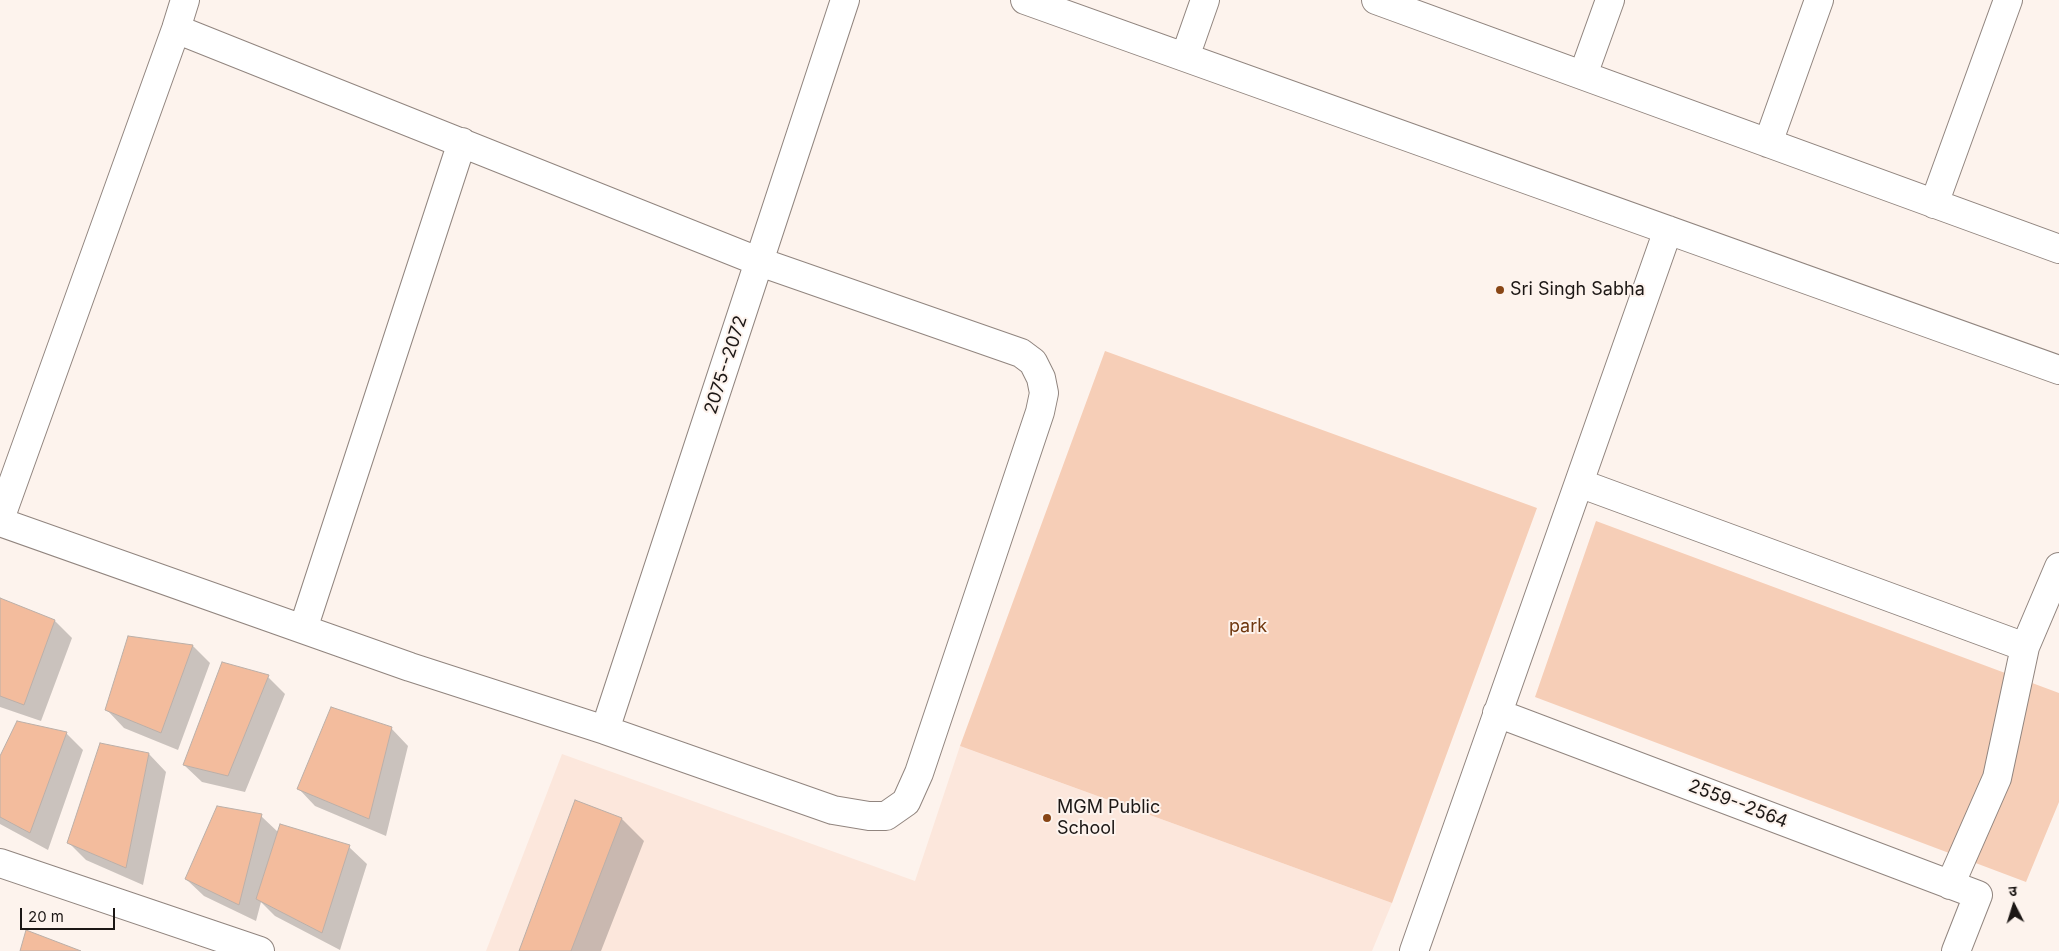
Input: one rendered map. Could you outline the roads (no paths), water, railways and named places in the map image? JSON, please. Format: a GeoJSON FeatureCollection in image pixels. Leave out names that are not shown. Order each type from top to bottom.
{"type":"FeatureCollection","features":[{"type":"Feature","properties":{"kind":"street"},"geometry":{"type":"LineString","coordinates":[[176,29],[760,262],[1021,353],[1033,362],[1041,378],[1044,393],[1040,412],[919,773],[906,802],[886,816],[869,816],[833,810],[605,730],[410,667],[0,521],[185,0]]}},
{"type":"Feature","properties":{"kind":"street","name":"2075--2072"},"geometry":{"type":"LineString","coordinates":[[605,730],[845,0]]}},
{"type":"Feature","properties":{"kind":"street"},"geometry":{"type":"LineString","coordinates":[[1026,0],[2059,370]]}},
{"type":"Feature","properties":{"kind":"street"},"geometry":{"type":"LineString","coordinates":[[1185,57],[1205,0]]}},
{"type":"Feature","properties":{"kind":"street"},"geometry":{"type":"LineString","coordinates":[[1376,0],[2059,249]]}},
{"type":"Feature","properties":{"kind":"street"},"geometry":{"type":"LineString","coordinates":[[1583,76],[1610,0]]}},
{"type":"Feature","properties":{"kind":"street"},"geometry":{"type":"LineString","coordinates":[[1768,143],[1819,0]]}},
{"type":"Feature","properties":{"kind":"street"},"geometry":{"type":"LineString","coordinates":[[1934,204],[2008,0]]}},
{"type":"Feature","properties":{"kind":"street"},"geometry":{"type":"LineString","coordinates":[[303,629],[462,142]]}},
{"type":"Feature","properties":{"kind":"street"},"geometry":{"type":"LineString","coordinates":[[1414,951],[1668,230]]}},
{"type":"Feature","properties":{"kind":"street"},"geometry":{"type":"LineString","coordinates":[[1579,484],[2025,647]]}},
{"type":"Feature","properties":{"kind":"street"},"geometry":{"type":"LineString","coordinates":[[1950,885],[1997,778],[2025,647],[2059,567]]}},
{"type":"Feature","properties":{"kind":"street","name":"2559--2564"},"geometry":{"type":"LineString","coordinates":[[1498,713],[1978,895],[1956,951]]}},
{"type":"Feature","properties":{"kind":"street"},"geometry":{"type":"LineString","coordinates":[[0,863],[260,951]]}},
{"type":"Feature","properties":{"kind":"place","name":"Sri Singh Sabha"},"geometry":{"type":"Point","coordinates":[1500,290]}},
{"type":"Feature","properties":{"kind":"place","name":"MGM Public School"},"geometry":{"type":"Point","coordinates":[1047,818]}},
{"type":"Feature","properties":{"kind":"park label","name":"park"},"geometry":{"type":"Point","coordinates":[1248,627]}}]}
